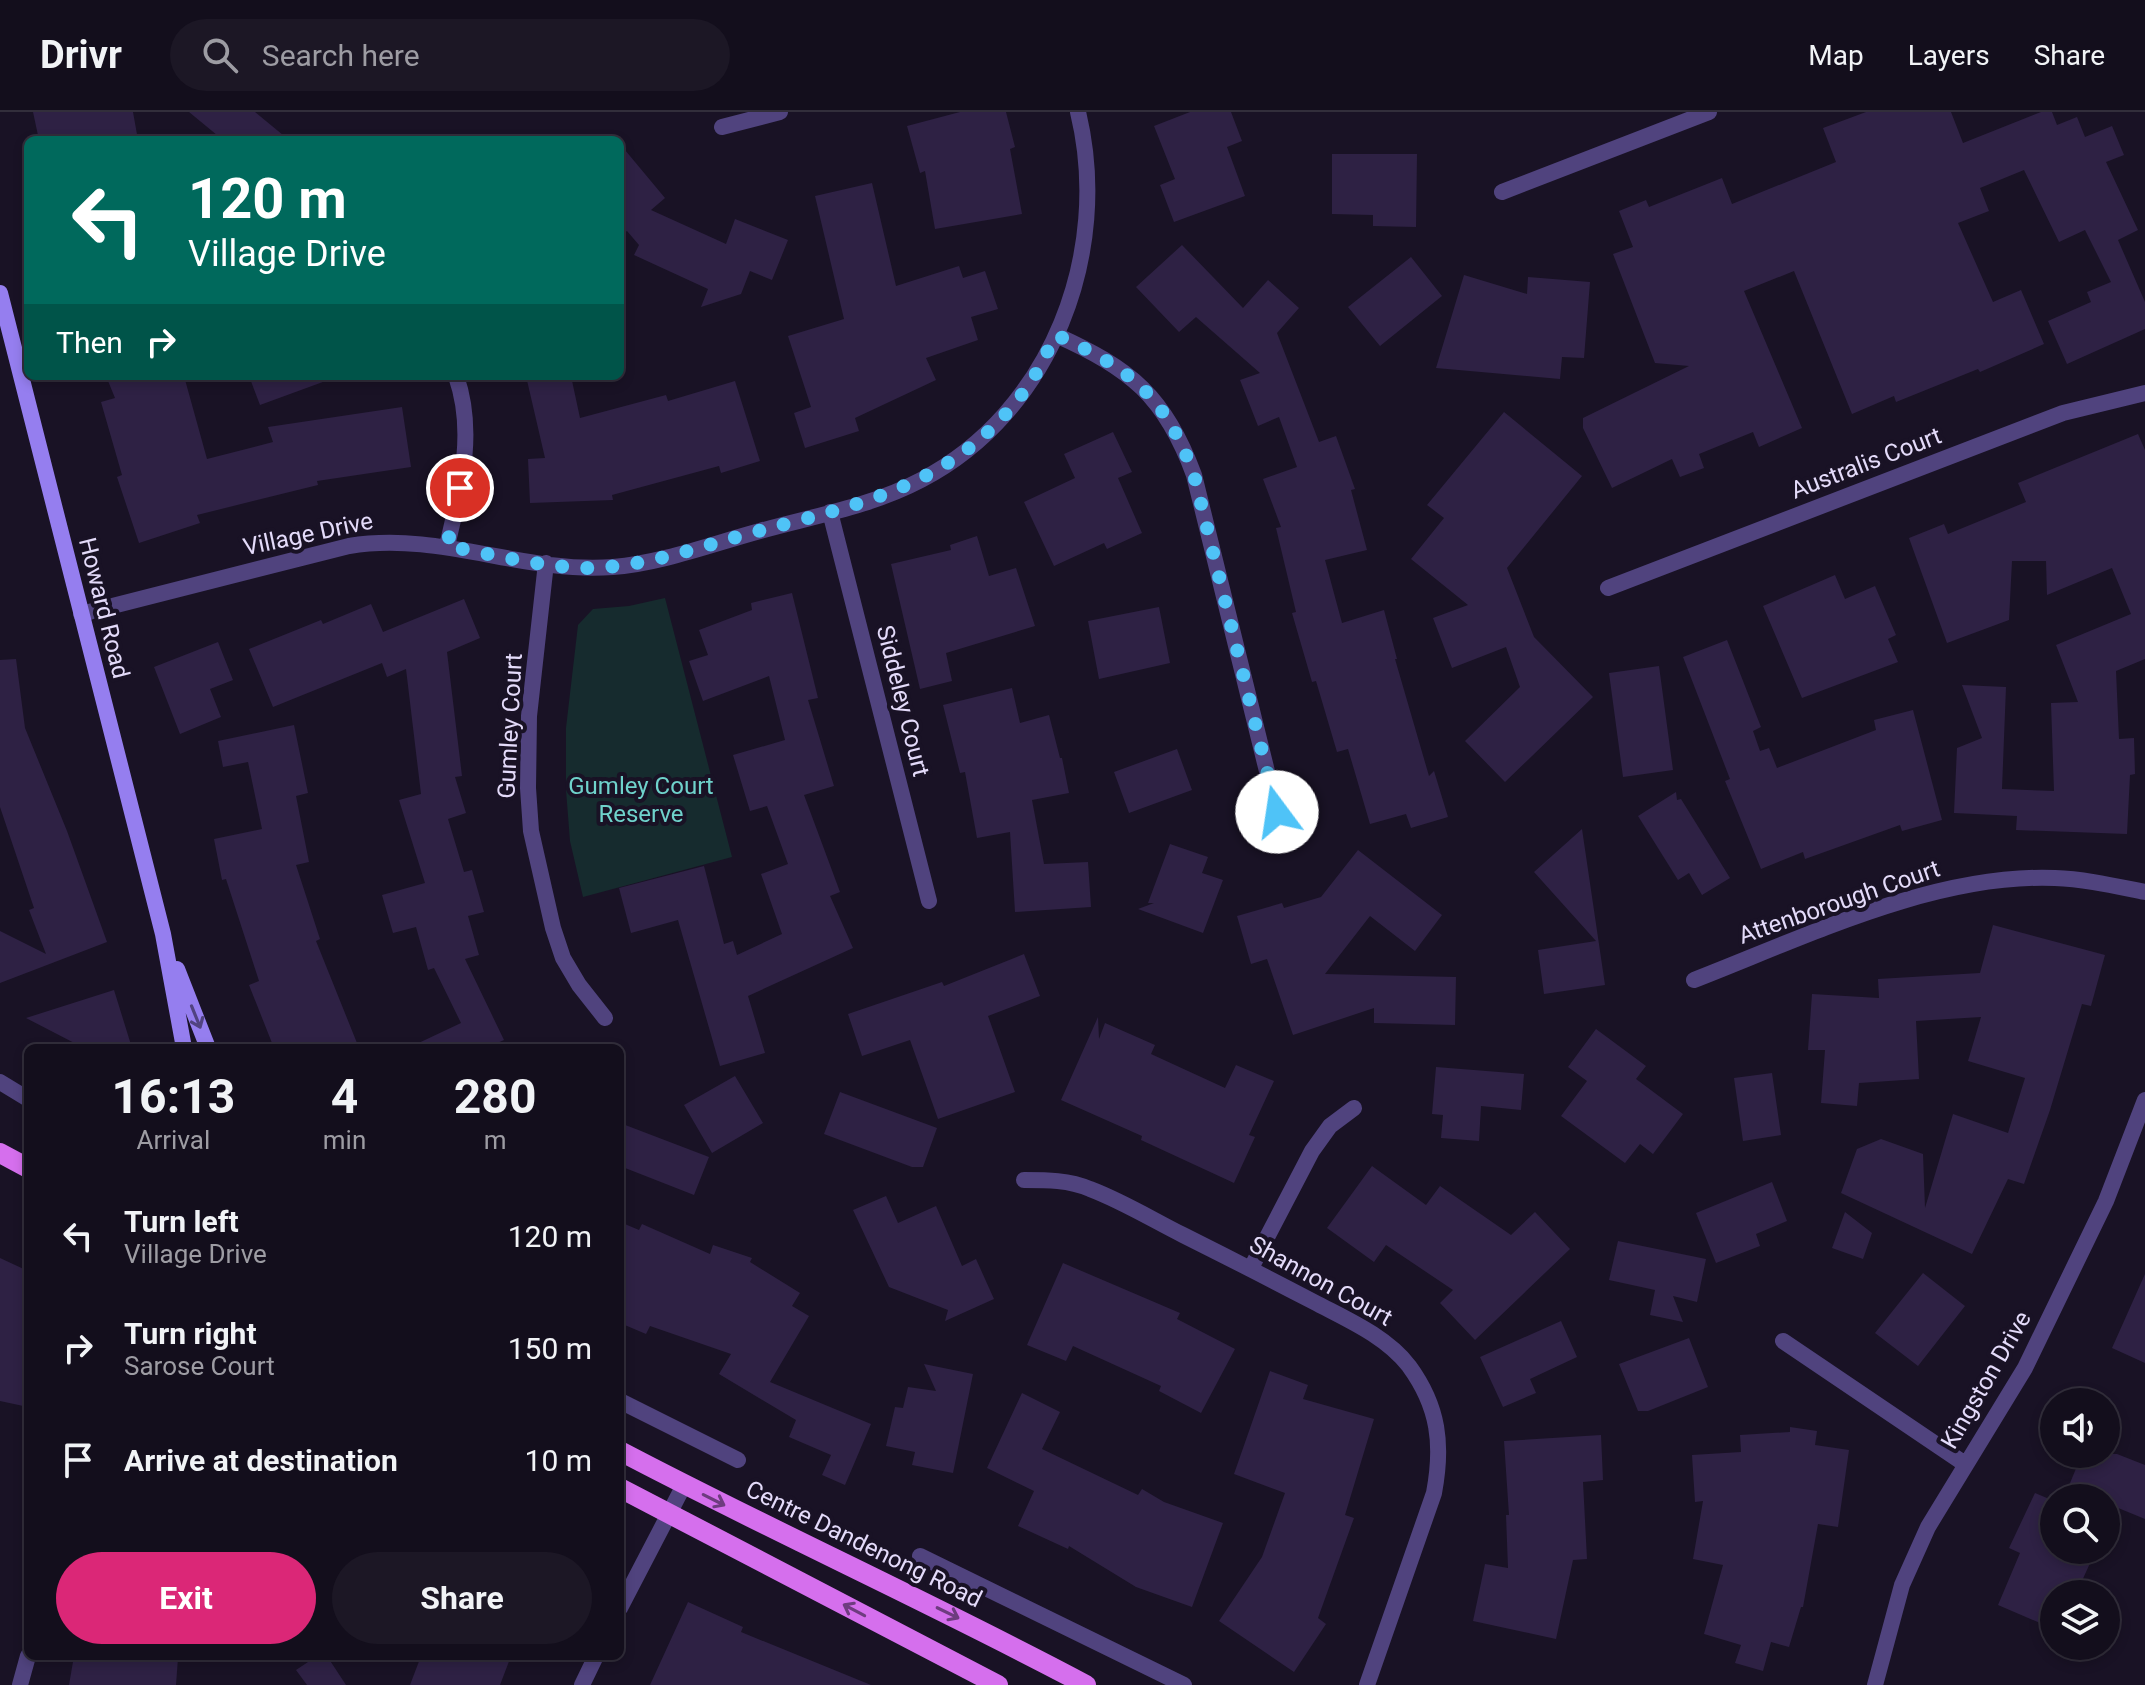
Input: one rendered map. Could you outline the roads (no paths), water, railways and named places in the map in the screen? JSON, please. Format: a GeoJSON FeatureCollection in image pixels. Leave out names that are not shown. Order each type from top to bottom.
{"type":"FeatureCollection","features":[{"type":"Feature","properties":{"kind":"main road","name":"Howard Road"},"geometry":{"type":"LineString","coordinates":[[0,293],[163,934],[183,1044]]}},
{"type":"Feature","properties":{"kind":"main road","name":"Howard Road"},"geometry":{"type":"LineString","coordinates":[[163,934],[206,1044]]}},
{"type":"Feature","properties":{"kind":"main road"},"geometry":{"type":"LineString","coordinates":[[0,1153],[24,1166]]}},
{"type":"Feature","properties":{"kind":"main road","name":"Centre Dandenong Road"},"geometry":{"type":"LineString","coordinates":[[624,1453],[971,1624],[1086,1685]]}},
{"type":"Feature","properties":{"kind":"main road"},"geometry":{"type":"LineString","coordinates":[[624,1490],[998,1685]]}},
{"type":"Feature","properties":{"kind":"street"},"geometry":{"type":"LineString","coordinates":[[722,127],[780,112]]}},
{"type":"Feature","properties":{"kind":"street","name":"Village Drive"},"geometry":{"type":"LineString","coordinates":[[81,614],[375,542],[407,541],[447,546],[583,568],[615,566],[652,560],[830,512],[921,480],[956,458],[997,422],[1027,387],[1056,335],[1079,278],[1086,229],[1087,167],[1078,112]]}},
{"type":"Feature","properties":{"kind":"street"},"geometry":{"type":"LineString","coordinates":[[1502,192],[1709,112]]}},
{"type":"Feature","properties":{"kind":"street"},"geometry":{"type":"LineString","coordinates":[[1056,335],[1102,357],[1151,394],[1183,445],[1194,475],[1277,812]]}},
{"type":"Feature","properties":{"kind":"street"},"geometry":{"type":"LineString","coordinates":[[447,546],[465,464],[463,408],[457,380]]}},
{"type":"Feature","properties":{"kind":"street","name":"Australis Court"},"geometry":{"type":"LineString","coordinates":[[1608,588],[2063,413],[2145,393]]}},
{"type":"Feature","properties":{"kind":"street","name":"Siddeley Court"},"geometry":{"type":"LineString","coordinates":[[830,512],[929,901]]}},
{"type":"Feature","properties":{"kind":"street","name":"Gumley Court"},"geometry":{"type":"LineString","coordinates":[[546,563],[529,716],[531,831],[563,958],[605,1018]]}},
{"type":"Feature","properties":{"kind":"street","name":"Attenborough Court"},"geometry":{"type":"LineString","coordinates":[[1694,980],[1913,898],[1967,884],[2056,877],[2145,892]]}},
{"type":"Feature","properties":{"kind":"street"},"geometry":{"type":"LineString","coordinates":[[0,1082],[24,1097]]}},
{"type":"Feature","properties":{"kind":"street","name":"Kingston Drive"},"geometry":{"type":"LineString","coordinates":[[1875,1685],[1902,1585],[1928,1527],[2025,1368],[2065,1290],[2106,1201],[2145,1100]]}},
{"type":"Feature","properties":{"kind":"street"},"geometry":{"type":"LineString","coordinates":[[1251,1268],[1312,1151],[1330,1126],[1354,1108]]}},
{"type":"Feature","properties":{"kind":"street","name":"Shannon Court"},"geometry":{"type":"LineString","coordinates":[[1024,1180],[1050,1180],[1091,1189],[1251,1268],[1361,1327],[1407,1363],[1419,1381],[1438,1433],[1440,1461],[1434,1493],[1367,1685]]}},
{"type":"Feature","properties":{"kind":"street"},"geometry":{"type":"LineString","coordinates":[[1783,1341],[1965,1464]]}},
{"type":"Feature","properties":{"kind":"street","name":"Centre Dandenong Road"},"geometry":{"type":"LineString","coordinates":[[624,1403],[738,1460]]}},
{"type":"Feature","properties":{"kind":"street"},"geometry":{"type":"LineString","coordinates":[[624,1600],[684,1485]]}},
{"type":"Feature","properties":{"kind":"street","name":"Centre Dandenong Road"},"geometry":{"type":"LineString","coordinates":[[920,1556],[1184,1685]]}},
{"type":"Feature","properties":{"kind":"street"},"geometry":{"type":"LineString","coordinates":[[20,1685],[27,1660]]}},
{"type":"Feature","properties":{"kind":"street"},"geometry":{"type":"LineString","coordinates":[[582,1685],[594,1660]]}},
{"type":"Feature","properties":{"kind":"park label","name":"Gumley Court Reserve"},"geometry":{"type":"Point","coordinates":[641,800]}}]}
